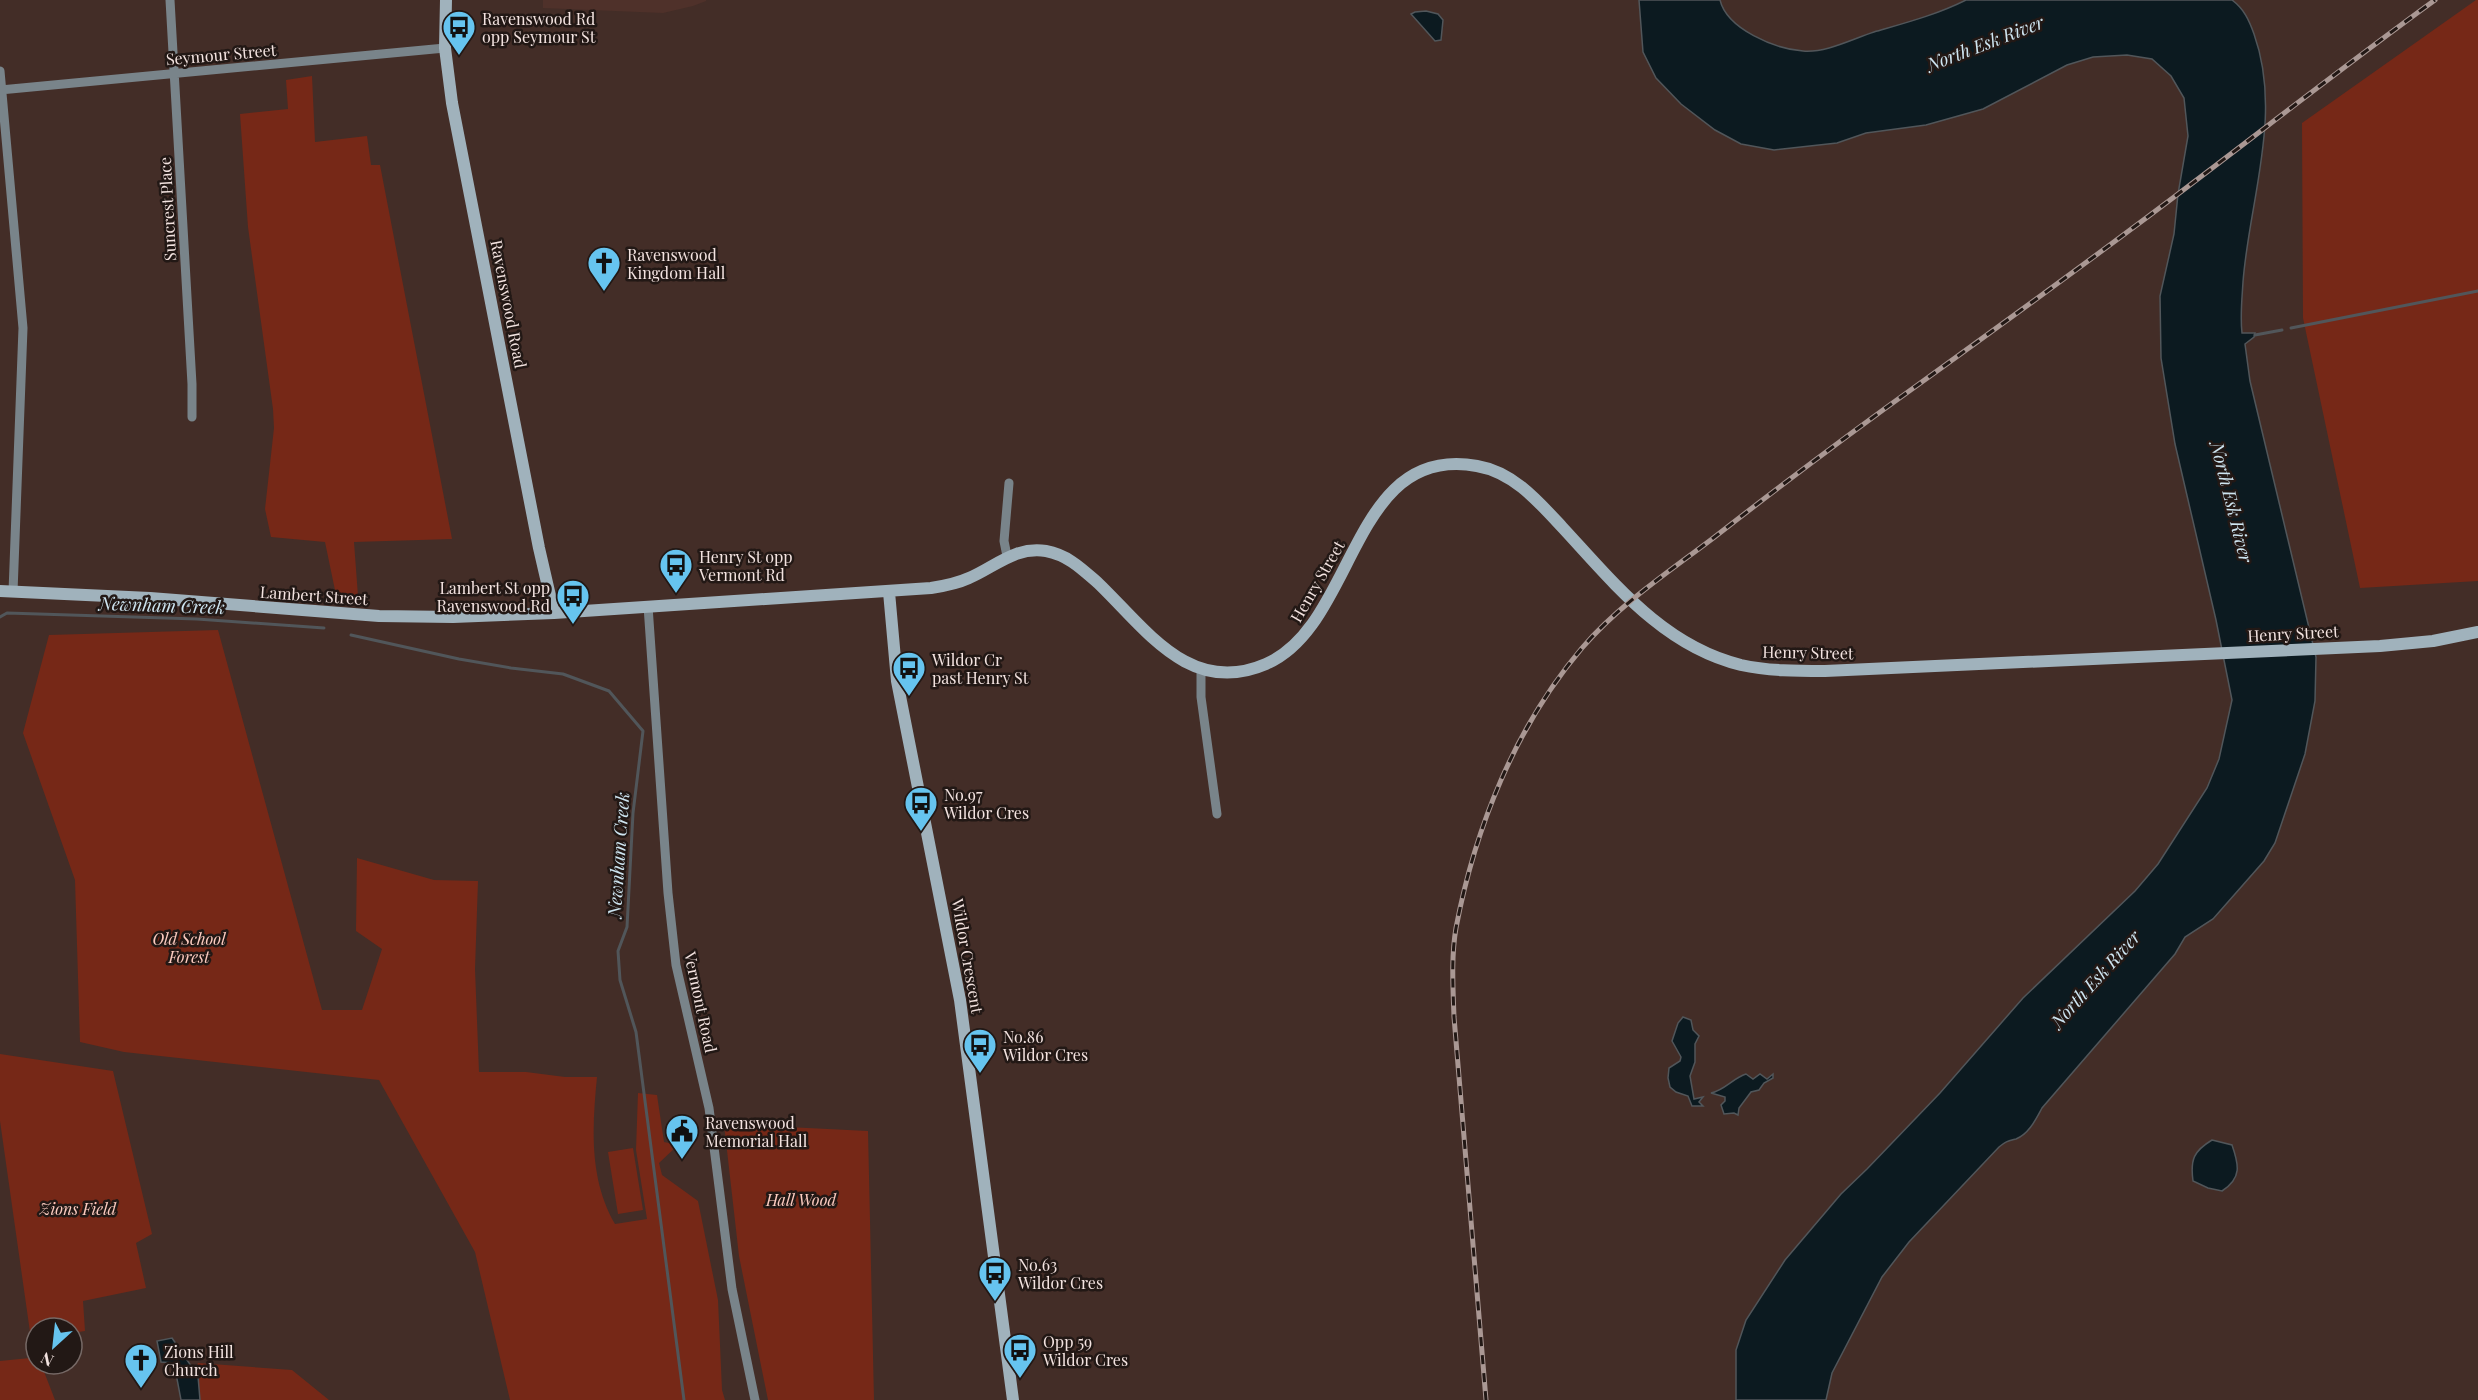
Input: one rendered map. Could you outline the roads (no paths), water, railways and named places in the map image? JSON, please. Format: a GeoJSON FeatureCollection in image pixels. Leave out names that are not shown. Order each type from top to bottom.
{"type":"FeatureCollection","features":[{"type":"Feature","properties":{"kind":"street","name":"Suncrest Place"},"geometry":{"type":"LineString","coordinates":[[170,0],[192,417]]}},
{"type":"Feature","properties":{"kind":"street","name":"Ravenswood Road"},"geometry":{"type":"LineString","coordinates":[[446,0],[446,48],[452,103],[539,549],[554,613]]}},
{"type":"Feature","properties":{"kind":"street","name":"Seymour Street"},"geometry":{"type":"LineString","coordinates":[[1,90],[446,48]]}},
{"type":"Feature","properties":{"kind":"street"},"geometry":{"type":"LineString","coordinates":[[0,71],[23,328],[6,591]]}},
{"type":"Feature","properties":{"kind":"street","name":"Henry Street"},"geometry":{"type":"LineString","coordinates":[[554,613],[889,592],[956,583],[1007,556],[1030,550],[1055,553],[1079,565],[1165,649],[1184,663],[1201,670],[1238,672],[1253,669],[1282,656],[1293,647],[1312,624],[1370,520],[1393,491],[1421,472],[1456,464],[1475,465],[1492,470],[1522,487],[1657,624],[1694,648],[1741,664],[1767,669],[1825,671],[2380,646],[2433,641],[2478,632]]}},
{"type":"Feature","properties":{"kind":"street"},"geometry":{"type":"LineString","coordinates":[[1007,556],[1004,541],[1009,483]]}},
{"type":"Feature","properties":{"kind":"street","name":"Lambert Street"},"geometry":{"type":"LineString","coordinates":[[6,591],[150,598],[379,616],[501,616],[554,613]]}},
{"type":"Feature","properties":{"kind":"street","name":"Wildor Crescent"},"geometry":{"type":"LineString","coordinates":[[889,592],[897,681],[960,1000],[1013,1400]]}},
{"type":"Feature","properties":{"kind":"street","name":"Vermont Road"},"geometry":{"type":"LineString","coordinates":[[648,606],[668,893],[676,965],[709,1108],[732,1289],[755,1400]]}},
{"type":"Feature","properties":{"kind":"street"},"geometry":{"type":"LineString","coordinates":[[1201,670],[1201,697],[1217,814]]}},
{"type":"Feature","properties":{"kind":"water","name":"North Esk River"},"geometry":{"type":"Polygon","coordinates":[[[1639,0],[1720,0],[1732,20],[1754,36],[1779,46],[1812,51],[1830,48],[1966,0],[2232,0],[2248,19],[2262,65],[2265,127],[2246,251],[2241,327],[2242,333],[2255,333],[2254,337],[2245,344],[2250,381],[2316,657],[2315,701],[2305,754],[2275,843],[2264,861],[2213,919],[2185,937],[2175,954],[2042,1108],[2028,1130],[2021,1137],[1999,1147],[1909,1242],[1882,1277],[1832,1373],[1826,1400],[1736,1400],[1736,1350],[1746,1320],[1785,1260],[1841,1194],[1940,1093],[2023,998],[2135,891],[2158,864],[2207,788],[2219,759],[2232,700],[2175,444],[2161,358],[2160,296],[2174,234],[2188,136],[2184,98],[2171,76],[2152,59],[2127,55],[2093,57],[2067,65],[1983,109],[1926,125],[1866,133],[1837,143],[1774,150],[1741,144],[1715,130],[1681,104],[1656,78],[1643,52],[1639,0]]]}},
{"type":"Feature","properties":{"kind":"water"},"geometry":{"type":"Polygon","coordinates":[[[1426,11],[1438,14],[1443,20],[1441,40],[1435,41],[1411,14],[1426,11]]]}},
{"type":"Feature","properties":{"kind":"water"},"geometry":{"type":"Polygon","coordinates":[[[1683,1017],[1691,1020],[1693,1030],[1699,1036],[1695,1044],[1695,1062],[1690,1076],[1694,1099],[1703,1097],[1699,1102],[1703,1106],[1692,1106],[1688,1096],[1670,1087],[1669,1068],[1680,1061],[1681,1057],[1672,1041],[1678,1023],[1683,1017]]]}},
{"type":"Feature","properties":{"kind":"water"},"geometry":{"type":"Polygon","coordinates":[[[1746,1074],[1753,1079],[1760,1074],[1767,1079],[1773,1074],[1773,1078],[1764,1083],[1759,1090],[1751,1092],[1739,1108],[1738,1115],[1724,1114],[1721,1105],[1725,1097],[1711,1093],[1746,1074]]]}},
{"type":"Feature","properties":{"kind":"water"},"geometry":{"type":"Polygon","coordinates":[[[2212,1140],[2232,1145],[2236,1159],[2236,1176],[2222,1191],[2193,1181],[2192,1167],[2195,1156],[2212,1140]]]}},
{"type":"Feature","properties":{"kind":"water"},"geometry":{"type":"Polygon","coordinates":[[[172,1338],[198,1376],[200,1400],[181,1400],[174,1363],[161,1362],[157,1341],[172,1338]]]}},
{"type":"Feature","properties":{"kind":"waterway"},"geometry":{"type":"LineString","coordinates":[[2291,328],[2478,291]]}},
{"type":"Feature","properties":{"kind":"waterway"},"geometry":{"type":"LineString","coordinates":[[2255,335],[2282,330]]}},
{"type":"Feature","properties":{"kind":"waterway","name":"Newnham Creek"},"geometry":{"type":"LineString","coordinates":[[0,617],[7,613],[197,619],[324,628]]}},
{"type":"Feature","properties":{"kind":"waterway","name":"Newnham Creek"},"geometry":{"type":"LineString","coordinates":[[351,635],[459,659],[563,674],[609,691],[643,731],[633,813],[627,927],[618,951],[620,980],[636,1032],[684,1400]]}},
{"type":"Feature","properties":{"kind":"railway"},"geometry":{"type":"LineString","coordinates":[[1486,1400],[1454,1017],[1454,939],[1474,853],[1501,780],[1537,711],[1558,679],[1596,632],[1644,590],[1841,441],[2134,227],[2435,0]]}},
{"type":"Feature","properties":{"kind":"place","name":"Ravenswood Rd opp Seymour St"},"geometry":{"type":"Point","coordinates":[459,56]}},
{"type":"Feature","properties":{"kind":"place","name":"Ravenswood Kingdom Hall"},"geometry":{"type":"Point","coordinates":[604,292]}},
{"type":"Feature","properties":{"kind":"place","name":"Henry St opp Vermont Rd"},"geometry":{"type":"Point","coordinates":[676,594]}},
{"type":"Feature","properties":{"kind":"place","name":"Lambert St opp Ravenswood Rd"},"geometry":{"type":"Point","coordinates":[573,625]}},
{"type":"Feature","properties":{"kind":"place","name":"Wildor Cr past Henry St"},"geometry":{"type":"Point","coordinates":[909,697]}},
{"type":"Feature","properties":{"kind":"place","name":"No.97 Wildor Cres"},"geometry":{"type":"Point","coordinates":[921,832]}},
{"type":"Feature","properties":{"kind":"place","name":"No.86 Wildor Cres"},"geometry":{"type":"Point","coordinates":[980,1074]}},
{"type":"Feature","properties":{"kind":"place","name":"Ravenswood Memorial Hall"},"geometry":{"type":"Point","coordinates":[682,1160]}},
{"type":"Feature","properties":{"kind":"place","name":"No.63 Wildor Cres"},"geometry":{"type":"Point","coordinates":[995,1302]}},
{"type":"Feature","properties":{"kind":"place","name":"Opp 59 Wildor Cres"},"geometry":{"type":"Point","coordinates":[1020,1379]}},
{"type":"Feature","properties":{"kind":"place","name":"Zions Hill Church"},"geometry":{"type":"Point","coordinates":[141,1389]}},
{"type":"Feature","properties":{"kind":"park label","name":"Old School Forest"},"geometry":{"type":"Point","coordinates":[189,947]}},
{"type":"Feature","properties":{"kind":"park label","name":"Hall Wood"},"geometry":{"type":"Point","coordinates":[801,1199]}},
{"type":"Feature","properties":{"kind":"park label","name":"Zions Field"},"geometry":{"type":"Point","coordinates":[78,1208]}}]}
